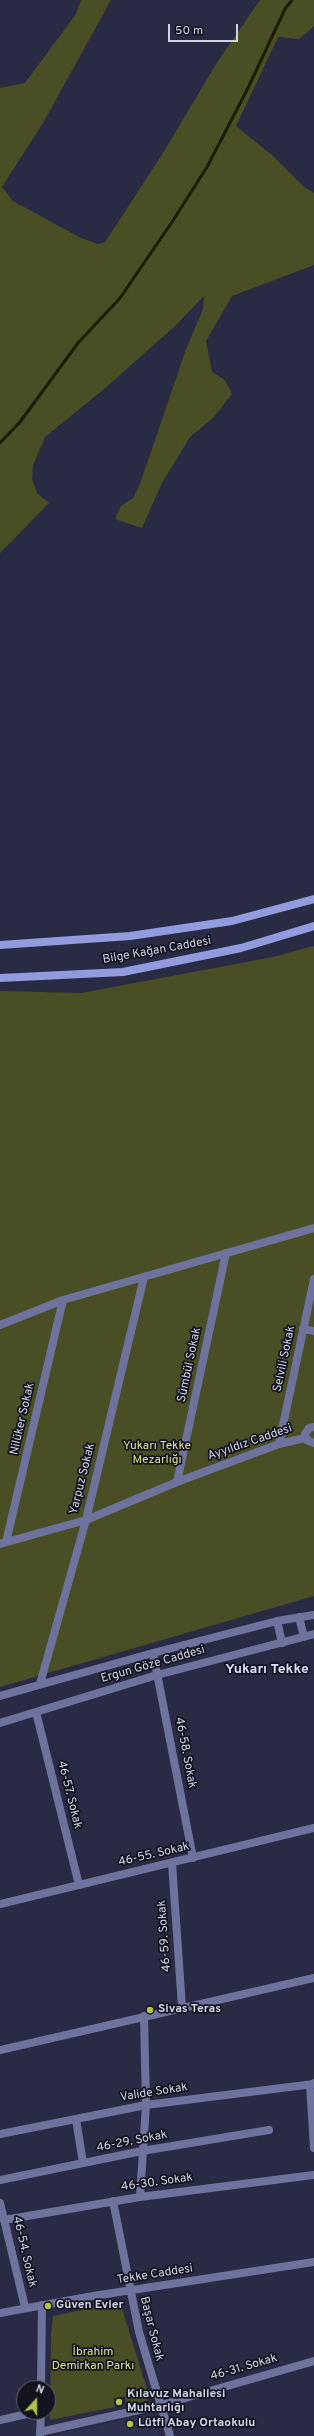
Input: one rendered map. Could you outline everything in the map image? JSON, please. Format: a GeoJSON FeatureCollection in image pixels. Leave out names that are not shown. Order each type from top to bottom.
{"type":"FeatureCollection","features":[{"type":"Feature","properties":{"kind":"main road","name":"Bilge Kağan Caddesi"},"geometry":{"type":"LineString","coordinates":[[0,945],[138,935],[232,921],[314,899]]}},
{"type":"Feature","properties":{"kind":"main road","name":"Bilge Kağan Caddesi"},"geometry":{"type":"LineString","coordinates":[[0,978],[123,972],[241,948],[314,926]]}},
{"type":"Feature","properties":{"kind":"street"},"geometry":{"type":"LineString","coordinates":[[0,1325],[63,1300],[314,1228]]}},
{"type":"Feature","properties":{"kind":"street","name":"Sümbül Sokak"},"geometry":{"type":"LineString","coordinates":[[177,1482],[226,1253]]}},
{"type":"Feature","properties":{"kind":"street","name":"Yarpuz Sokak"},"geometry":{"type":"LineString","coordinates":[[40,1684],[86,1520],[144,1277]]}},
{"type":"Feature","properties":{"kind":"street","name":"Selvili Sokak"},"geometry":{"type":"LineString","coordinates":[[279,1444],[314,1279]]}},
{"type":"Feature","properties":{"kind":"street","name":"Nilüker Sokak"},"geometry":{"type":"LineString","coordinates":[[3,1543],[63,1300]]}},
{"type":"Feature","properties":{"kind":"street"},"geometry":{"type":"LineString","coordinates":[[304,1329],[314,1331]]}},
{"type":"Feature","properties":{"kind":"street","name":"Ayyıldız Caddesi"},"geometry":{"type":"LineString","coordinates":[[3,1543],[86,1520],[177,1482],[279,1444],[311,1442],[306,1430],[314,1427]]}},
{"type":"Feature","properties":{"kind":"street","name":"Ergun Göze Caddesi"},"geometry":{"type":"LineString","coordinates":[[0,1696],[153,1653],[277,1621],[314,1615]]}},
{"type":"Feature","properties":{"kind":"street"},"geometry":{"type":"LineString","coordinates":[[299,1617],[304,1637]]}},
{"type":"Feature","properties":{"kind":"street"},"geometry":{"type":"LineString","coordinates":[[277,1621],[282,1643]]}},
{"type":"Feature","properties":{"kind":"street","name":"Ergun Göze Caddesi"},"geometry":{"type":"LineString","coordinates":[[0,1722],[157,1675],[314,1634]]}},
{"type":"Feature","properties":{"kind":"street","name":"46-58. Sokak"},"geometry":{"type":"LineString","coordinates":[[153,1653],[193,1858]]}},
{"type":"Feature","properties":{"kind":"street","name":"46-57. Sokak"},"geometry":{"type":"LineString","coordinates":[[36,1712],[79,1885]]}},
{"type":"Feature","properties":{"kind":"street","name":"46-55. Sokak"},"geometry":{"type":"LineString","coordinates":[[1,1901],[79,1885],[314,1828]]}},
{"type":"Feature","properties":{"kind":"street","name":"46-59. Sokak"},"geometry":{"type":"LineString","coordinates":[[172,1863],[182,2007]]}},
{"type":"Feature","properties":{"kind":"street"},"geometry":{"type":"LineString","coordinates":[[0,2050],[182,2007],[314,1978]]}},
{"type":"Feature","properties":{"kind":"street"},"geometry":{"type":"LineString","coordinates":[[140,2196],[146,2105],[144,2016]]}},
{"type":"Feature","properties":{"kind":"street"},"geometry":{"type":"LineString","coordinates":[[313,2084],[314,2148]]}},
{"type":"Feature","properties":{"kind":"street","name":"Valide Sokak"},"geometry":{"type":"LineString","coordinates":[[0,2134],[146,2105],[313,2084]]}},
{"type":"Feature","properties":{"kind":"street"},"geometry":{"type":"LineString","coordinates":[[76,2119],[83,2163]]}},
{"type":"Feature","properties":{"kind":"street","name":"46-29. Sokak"},"geometry":{"type":"LineString","coordinates":[[0,2180],[142,2151],[268,2130]]}},
{"type":"Feature","properties":{"kind":"street","name":"46-30. Sokak"},"geometry":{"type":"LineString","coordinates":[[4,2220],[140,2196],[314,2175]]}},
{"type":"Feature","properties":{"kind":"street","name":"Başar Sokak"},"geometry":{"type":"LineString","coordinates":[[113,2201],[130,2291],[152,2380],[170,2436]]}},
{"type":"Feature","properties":{"kind":"street","name":"46-54. Sokak"},"geometry":{"type":"LineString","coordinates":[[0,2205],[25,2307]]}},
{"type":"Feature","properties":{"kind":"street","name":"Tekke Caddesi"},"geometry":{"type":"LineString","coordinates":[[0,2313],[25,2307],[314,2262]]}},
{"type":"Feature","properties":{"kind":"street"},"geometry":{"type":"LineString","coordinates":[[41,2380],[42,2305]]}},
{"type":"Feature","properties":{"kind":"street","name":"46-31. Sokak"},"geometry":{"type":"LineString","coordinates":[[40,2434],[160,2405],[314,2361]]}},
{"type":"Feature","properties":{"kind":"street"},"geometry":{"type":"LineString","coordinates":[[0,2420],[16,2416]]}},
{"type":"Feature","properties":{"kind":"street"},"geometry":{"type":"LineString","coordinates":[[40,2434],[41,2420]]}},
{"type":"Feature","properties":{"kind":"shaded area","name":"Lütfi Abay Ortaokulu"},"geometry":{"type":"Polygon","coordinates":[[[153,2413],[160,2436],[55,2436],[55,2435],[153,2413]]]}},
{"type":"Feature","properties":{"kind":"green space"},"geometry":{"type":"Polygon","coordinates":[[[81,0],[111,0],[43,123],[2,187],[13,201],[81,238],[98,244],[105,242],[163,153],[216,64],[260,0],[314,0],[314,26],[299,39],[278,37],[236,126],[273,156],[304,187],[314,193],[314,265],[232,296],[206,341],[212,372],[225,380],[232,394],[213,418],[190,437],[162,483],[142,528],[115,519],[121,506],[133,498],[140,484],[186,349],[203,309],[204,296],[174,327],[103,390],[45,437],[33,465],[32,479],[37,493],[49,503],[0,553],[0,88],[25,83],[76,14],[81,0]]]}},
{"type":"Feature","properties":{"kind":"green space","name":"Yukarı Tekke Mezarlığı"},"geometry":{"type":"Polygon","coordinates":[[[314,946],[314,1596],[0,1687],[0,991],[81,993],[273,957],[314,946]]]}},
{"type":"Feature","properties":{"kind":"green space","name":"İbrahim Demirkan Parkı"},"geometry":{"type":"Polygon","coordinates":[[[120,2302],[149,2395],[147,2401],[126,2404],[125,2396],[113,2399],[115,2407],[56,2419],[56,2380],[50,2380],[51,2335],[53,2316],[120,2302]]]}},
{"type":"Feature","properties":{"kind":"waterway"},"geometry":{"type":"LineString","coordinates":[[0,443],[20,422],[78,343],[120,298],[172,222],[207,167],[248,88],[285,9],[292,0]]}},
{"type":"Feature","properties":{"kind":"place","name":"Sivas Teras"},"geometry":{"type":"Point","coordinates":[150,2010]}},
{"type":"Feature","properties":{"kind":"place","name":"Güven Evler"},"geometry":{"type":"Point","coordinates":[48,2306]}},
{"type":"Feature","properties":{"kind":"place","name":"Kılavuz Mahallesi Muhtarlığı"},"geometry":{"type":"Point","coordinates":[119,2402]}},
{"type":"Feature","properties":{"kind":"place","name":"Lütfi Abay Ortaokulu"},"geometry":{"type":"Point","coordinates":[130,2424]}},
{"type":"Feature","properties":{"kind":"district","name":"Yukarı Tekke"},"geometry":{"type":"Point","coordinates":[267,1670]}}]}
